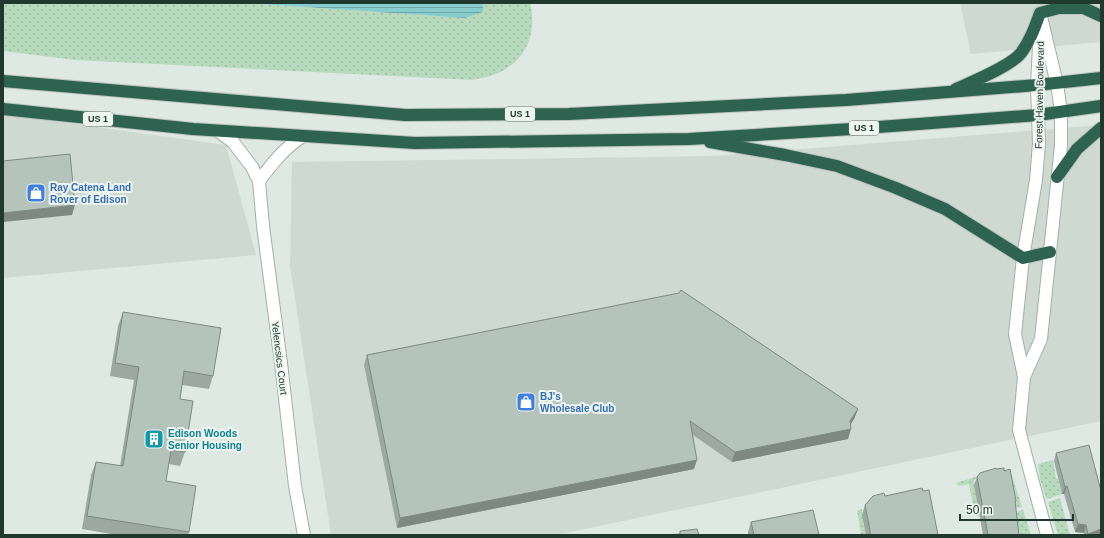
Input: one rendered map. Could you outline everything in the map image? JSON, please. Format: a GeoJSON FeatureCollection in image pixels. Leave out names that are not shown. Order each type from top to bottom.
{"type":"FeatureCollection","features":[{"type":"Feature","properties":{"kind":"highway"},"geometry":{"type":"LineString","coordinates":[[1070,3],[1101,16]]}},
{"type":"Feature","properties":{"kind":"highway"},"geometry":{"type":"LineString","coordinates":[[949,92],[1000,68],[1020,54],[1032,35],[1040,13],[1059,8],[1084,8]]}},
{"type":"Feature","properties":{"kind":"highway","name":"US 1"},"geometry":{"type":"LineString","coordinates":[[3,80],[405,115],[569,114],[846,100],[1057,84],[1101,78]]}},
{"type":"Feature","properties":{"kind":"highway","name":"US 1"},"geometry":{"type":"LineString","coordinates":[[3,109],[218,131],[415,143],[689,139],[852,129],[1038,115],[1101,106]]}},
{"type":"Feature","properties":{"kind":"highway"},"geometry":{"type":"LineString","coordinates":[[1057,177],[1077,148],[1101,128]]}},
{"type":"Feature","properties":{"kind":"highway"},"geometry":{"type":"LineString","coordinates":[[689,139],[785,155],[837,166],[896,188],[945,209],[1023,258],[1050,252]]}},
{"type":"Feature","properties":{"kind":"street","name":"Forest Haven Boulevard"},"geometry":{"type":"LineString","coordinates":[[1024,377],[1040,339],[1061,145],[1061,112],[1057,84],[1040,13]]}},
{"type":"Feature","properties":{"kind":"street","name":"Forest Haven Boulevard"},"geometry":{"type":"LineString","coordinates":[[1040,13],[1037,85],[1039,144],[1036,180],[1023,258],[1015,334],[1024,377],[1019,430],[1048,535]]}},
{"type":"Feature","properties":{"kind":"street","name":"Yelencsics Court"},"geometry":{"type":"LineString","coordinates":[[218,131],[233,142],[252,167],[260,181],[263,226],[283,377],[295,486],[304,535]]}},
{"type":"Feature","properties":{"kind":"street"},"geometry":{"type":"LineString","coordinates":[[260,181],[273,162],[291,143],[303,136]]}},
{"type":"Feature","properties":{"kind":"shaded area"},"geometry":{"type":"Polygon","coordinates":[[[960,3],[1101,3],[1101,42],[971,54],[960,3]]]}},
{"type":"Feature","properties":{"kind":"shaded area"},"geometry":{"type":"Polygon","coordinates":[[[3,114],[226,145],[256,255],[3,278],[3,114]]]}},
{"type":"Feature","properties":{"kind":"shaded area"},"geometry":{"type":"Polygon","coordinates":[[[1101,125],[1101,421],[556,535],[331,535],[290,266],[292,162],[715,156],[1101,125]]]}},
{"type":"Feature","properties":{"kind":"green space"},"geometry":{"type":"Polygon","coordinates":[[[3,3],[245,3],[465,18],[483,12],[483,3],[530,3],[532,26],[530,37],[521,56],[504,70],[488,77],[472,80],[75,60],[3,51],[3,3]]]}},
{"type":"Feature","properties":{"kind":"green space"},"geometry":{"type":"Polygon","coordinates":[[[1053,460],[1056,478],[1058,479],[1062,494],[1048,499],[1046,498],[1040,479],[1038,464],[1053,460]]]}},
{"type":"Feature","properties":{"kind":"green space"},"geometry":{"type":"Polygon","coordinates":[[[1011,472],[1022,507],[1014,508],[1001,473],[1011,472]]]}},
{"type":"Feature","properties":{"kind":"green space"},"geometry":{"type":"Polygon","coordinates":[[[981,475],[979,479],[974,480],[979,515],[977,516],[975,515],[969,484],[959,486],[956,483],[981,475]]]}},
{"type":"Feature","properties":{"kind":"green space"},"geometry":{"type":"Polygon","coordinates":[[[1060,498],[1070,535],[1058,535],[1048,502],[1060,498]]]}},
{"type":"Feature","properties":{"kind":"green space"},"geometry":{"type":"Polygon","coordinates":[[[862,509],[866,535],[861,535],[857,511],[862,509]]]}},
{"type":"Feature","properties":{"kind":"green space"},"geometry":{"type":"Polygon","coordinates":[[[1023,510],[1031,535],[1020,535],[1015,512],[1023,510]]]}},
{"type":"Feature","properties":{"kind":"water"},"geometry":{"type":"Polygon","coordinates":[[[245,3],[483,3],[483,12],[465,18],[245,3]]]}},
{"type":"Feature","properties":{"kind":"building","name":"Ray Catena Land Rover of Edison"},"geometry":{"type":"Polygon","coordinates":[[[70,154],[75,205],[3,213],[3,161],[70,154]]]}},
{"type":"Feature","properties":{"kind":"building","name":"BJ's Wholesale Club"},"geometry":{"type":"Polygon","coordinates":[[[681,290],[858,409],[850,421],[851,429],[735,452],[690,421],[697,460],[400,518],[367,355],[679,293],[681,290]]]}},
{"type":"Feature","properties":{"kind":"building","name":"Edison Woods Senior Housing"},"geometry":{"type":"Polygon","coordinates":[[[123,312],[221,328],[213,376],[184,371],[180,399],[193,401],[185,452],[171,450],[166,481],[196,486],[189,532],[87,516],[96,462],[123,466],[139,367],[115,363],[123,312]]]}},
{"type":"Feature","properties":{"kind":"building"},"geometry":{"type":"Polygon","coordinates":[[[1089,445],[1101,491],[1101,529],[1088,534],[1086,525],[1078,524],[1067,486],[1065,487],[1056,453],[1089,445]]]}},
{"type":"Feature","properties":{"kind":"building"},"geometry":{"type":"Polygon","coordinates":[[[996,468],[1004,468],[1004,471],[1010,469],[1016,501],[1019,535],[988,535],[977,477],[980,473],[996,468]]]}},
{"type":"Feature","properties":{"kind":"building"},"geometry":{"type":"Polygon","coordinates":[[[922,488],[923,491],[929,490],[938,535],[870,535],[865,505],[873,496],[884,493],[885,496],[922,488]]]}},
{"type":"Feature","properties":{"kind":"building"},"geometry":{"type":"Polygon","coordinates":[[[813,510],[819,535],[754,535],[751,522],[813,510]]]}},
{"type":"Feature","properties":{"kind":"building"},"geometry":{"type":"Polygon","coordinates":[[[697,529],[699,535],[665,535],[680,534],[680,531],[697,529]]]}},
{"type":"Feature","properties":{"kind":"place","name":"Ray Catena Land Rover of Edison"},"geometry":{"type":"Point","coordinates":[36,193]}},
{"type":"Feature","properties":{"kind":"place","name":"BJ's Wholesale Club"},"geometry":{"type":"Point","coordinates":[526,402]}},
{"type":"Feature","properties":{"kind":"place","name":"Edison Woods Senior Housing"},"geometry":{"type":"Point","coordinates":[154,439]}}]}
